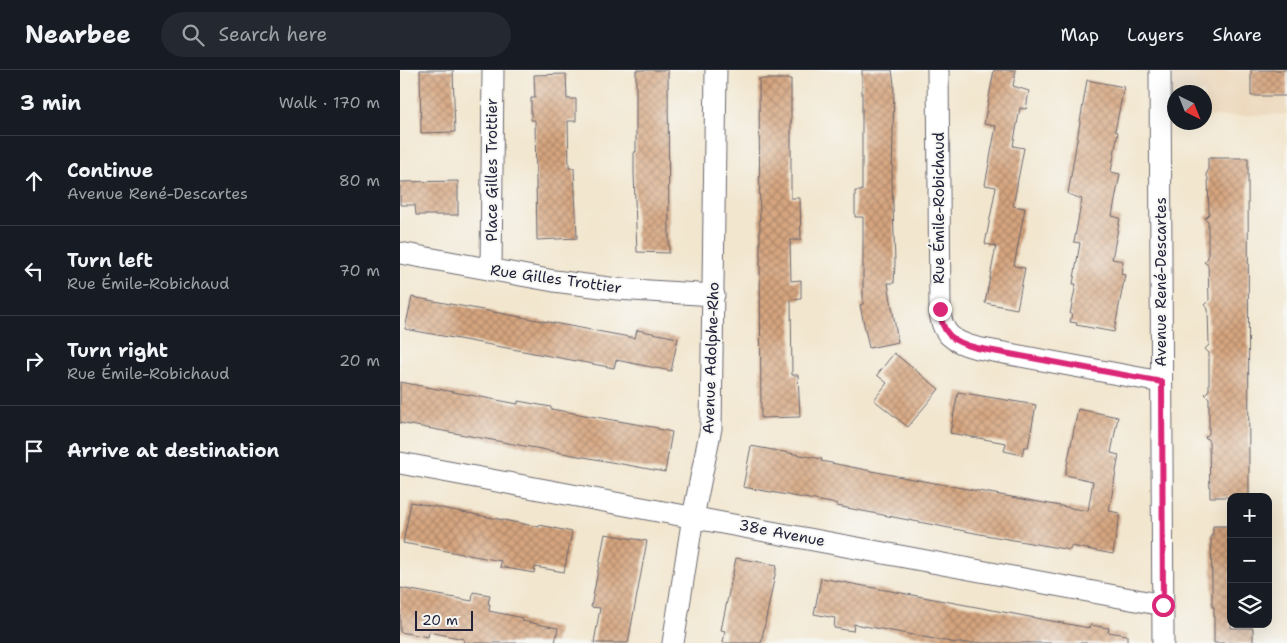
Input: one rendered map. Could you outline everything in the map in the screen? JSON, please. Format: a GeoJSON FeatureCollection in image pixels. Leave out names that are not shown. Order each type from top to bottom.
{"type":"FeatureCollection","features":[{"type":"Feature","properties":{"kind":"street","name":"Place Gilles Trottier"},"geometry":{"type":"LineString","coordinates":[[492,270],[493,70]]}},
{"type":"Feature","properties":{"kind":"street","name":"Avenue Adolphe-Rho"},"geometry":{"type":"LineString","coordinates":[[673,643],[693,517],[711,428],[716,70]]}},
{"type":"Feature","properties":{"kind":"street","name":"Rue Émile-Robichaud"},"geometry":{"type":"LineString","coordinates":[[938,70],[940,323],[948,334],[960,344],[1162,382]]}},
{"type":"Feature","properties":{"kind":"street","name":"Avenue René-Descartes"},"geometry":{"type":"LineString","coordinates":[[1160,70],[1163,643]]}},
{"type":"Feature","properties":{"kind":"street","name":"Rue Gilles Trottier"},"geometry":{"type":"LineString","coordinates":[[400,253],[554,281],[616,288],[714,295]]}},
{"type":"Feature","properties":{"kind":"street","name":"38e Avenue"},"geometry":{"type":"LineString","coordinates":[[400,463],[1163,605]]}},
{"type":"Feature","properties":{"kind":"shaded area"},"geometry":{"type":"Polygon","coordinates":[[[1160,70],[1287,70],[1287,114],[1212,117],[1212,85],[1167,85],[1167,119],[1160,119],[1160,70]]]}},
{"type":"Feature","properties":{"kind":"building"},"geometry":{"type":"Polygon","coordinates":[[[420,70],[453,70],[455,132],[421,133],[420,70]]]}},
{"type":"Feature","properties":{"kind":"building"},"geometry":{"type":"Polygon","coordinates":[[[636,70],[668,70],[669,253],[637,252],[634,174],[634,152],[636,152],[636,70]]]}},
{"type":"Feature","properties":{"kind":"building"},"geometry":{"type":"Polygon","coordinates":[[[862,70],[892,70],[894,84],[892,179],[895,262],[894,283],[888,283],[898,342],[869,348],[860,305],[863,304],[863,217],[855,217],[855,191],[862,191],[862,70]]]}},
{"type":"Feature","properties":{"kind":"building"},"geometry":{"type":"Polygon","coordinates":[[[994,70],[1016,70],[1013,86],[1029,91],[1026,109],[1020,108],[1013,146],[1024,148],[1013,206],[1025,208],[1014,266],[1025,268],[1017,309],[985,303],[996,246],[985,244],[996,187],[985,185],[996,126],[984,124],[994,70]]]}},
{"type":"Feature","properties":{"kind":"building"},"geometry":{"type":"Polygon","coordinates":[[[1251,70],[1287,70],[1287,96],[1251,96],[1251,70]]]}},
{"type":"Feature","properties":{"kind":"building"},"geometry":{"type":"Polygon","coordinates":[[[566,74],[567,99],[576,99],[576,121],[568,121],[569,168],[574,168],[577,238],[537,240],[535,120],[531,120],[531,98],[535,98],[534,75],[566,74]]]}},
{"type":"Feature","properties":{"kind":"building"},"geometry":{"type":"Polygon","coordinates":[[[759,79],[791,79],[791,198],[800,198],[801,240],[790,240],[791,281],[801,280],[801,299],[791,300],[792,375],[798,375],[800,417],[761,418],[759,79]]]}},
{"type":"Feature","properties":{"kind":"building"},"geometry":{"type":"Polygon","coordinates":[[[1087,80],[1124,87],[1115,131],[1118,132],[1111,172],[1120,174],[1112,216],[1120,218],[1112,259],[1123,261],[1121,274],[1125,275],[1114,332],[1076,325],[1077,323],[1070,322],[1076,284],[1073,284],[1080,243],[1074,242],[1082,199],[1068,194],[1087,80]]]}},
{"type":"Feature","properties":{"kind":"building"},"geometry":{"type":"Polygon","coordinates":[[[1208,158],[1248,158],[1249,493],[1227,493],[1227,497],[1210,497],[1209,441],[1205,437],[1209,434],[1209,398],[1205,394],[1209,390],[1209,353],[1205,349],[1209,345],[1208,309],[1205,305],[1209,301],[1208,265],[1204,262],[1208,258],[1208,221],[1205,218],[1209,214],[1208,178],[1206,174],[1208,171],[1208,158]]]}},
{"type":"Feature","properties":{"kind":"building"},"geometry":{"type":"Polygon","coordinates":[[[458,181],[458,215],[416,215],[415,205],[400,205],[400,182],[458,181]]]}},
{"type":"Feature","properties":{"kind":"building"},"geometry":{"type":"Polygon","coordinates":[[[412,297],[635,338],[637,330],[678,338],[671,371],[616,360],[614,368],[405,329],[412,297]]]}},
{"type":"Feature","properties":{"kind":"building"},"geometry":{"type":"Polygon","coordinates":[[[894,353],[939,389],[908,427],[874,400],[887,383],[877,375],[894,353]]]}},
{"type":"Feature","properties":{"kind":"building"},"geometry":{"type":"Polygon","coordinates":[[[400,382],[518,404],[518,401],[551,407],[551,409],[672,432],[665,472],[400,423],[400,382]]]}},
{"type":"Feature","properties":{"kind":"building"},"geometry":{"type":"Polygon","coordinates":[[[958,392],[1036,405],[1028,447],[1024,447],[1022,455],[1004,451],[1006,443],[950,433],[958,392]]]}},
{"type":"Feature","properties":{"kind":"building"},"geometry":{"type":"Polygon","coordinates":[[[1078,409],[1118,417],[1111,453],[1119,455],[1109,511],[1120,513],[1113,554],[1071,546],[1070,550],[985,535],[837,506],[837,504],[743,487],[751,446],[822,459],[821,461],[907,478],[1088,511],[1093,481],[1065,475],[1078,409]]]}},
{"type":"Feature","properties":{"kind":"building"},"geometry":{"type":"Polygon","coordinates":[[[411,502],[572,532],[564,572],[535,567],[534,573],[500,567],[501,561],[403,543],[411,502]]]}},
{"type":"Feature","properties":{"kind":"building"},"geometry":{"type":"Polygon","coordinates":[[[1213,526],[1227,526],[1227,628],[1253,628],[1253,643],[1214,643],[1211,535],[1213,535],[1213,526]]]}},
{"type":"Feature","properties":{"kind":"building"},"geometry":{"type":"Polygon","coordinates":[[[605,534],[647,541],[628,643],[594,643],[600,608],[591,607],[605,534]]]}},
{"type":"Feature","properties":{"kind":"building"},"geometry":{"type":"Polygon","coordinates":[[[736,558],[777,565],[761,643],[723,643],[725,631],[721,630],[736,558]]]}},
{"type":"Feature","properties":{"kind":"building"},"geometry":{"type":"Polygon","coordinates":[[[821,578],[1089,628],[1090,625],[1109,628],[1108,632],[1127,635],[1127,643],[956,643],[854,624],[853,631],[834,628],[835,618],[814,614],[821,578]]]}},
{"type":"Feature","properties":{"kind":"building"},"geometry":{"type":"Polygon","coordinates":[[[400,588],[472,601],[473,592],[490,595],[489,611],[523,618],[522,621],[558,628],[555,643],[463,643],[464,639],[429,632],[428,637],[400,632],[400,588]]]}},
{"type":"Feature","properties":{"kind":"route"},"geometry":{"type":"LineString","coordinates":[[940,309],[940,323],[948,334],[960,344],[1162,382],[1163,605]]}}]}
